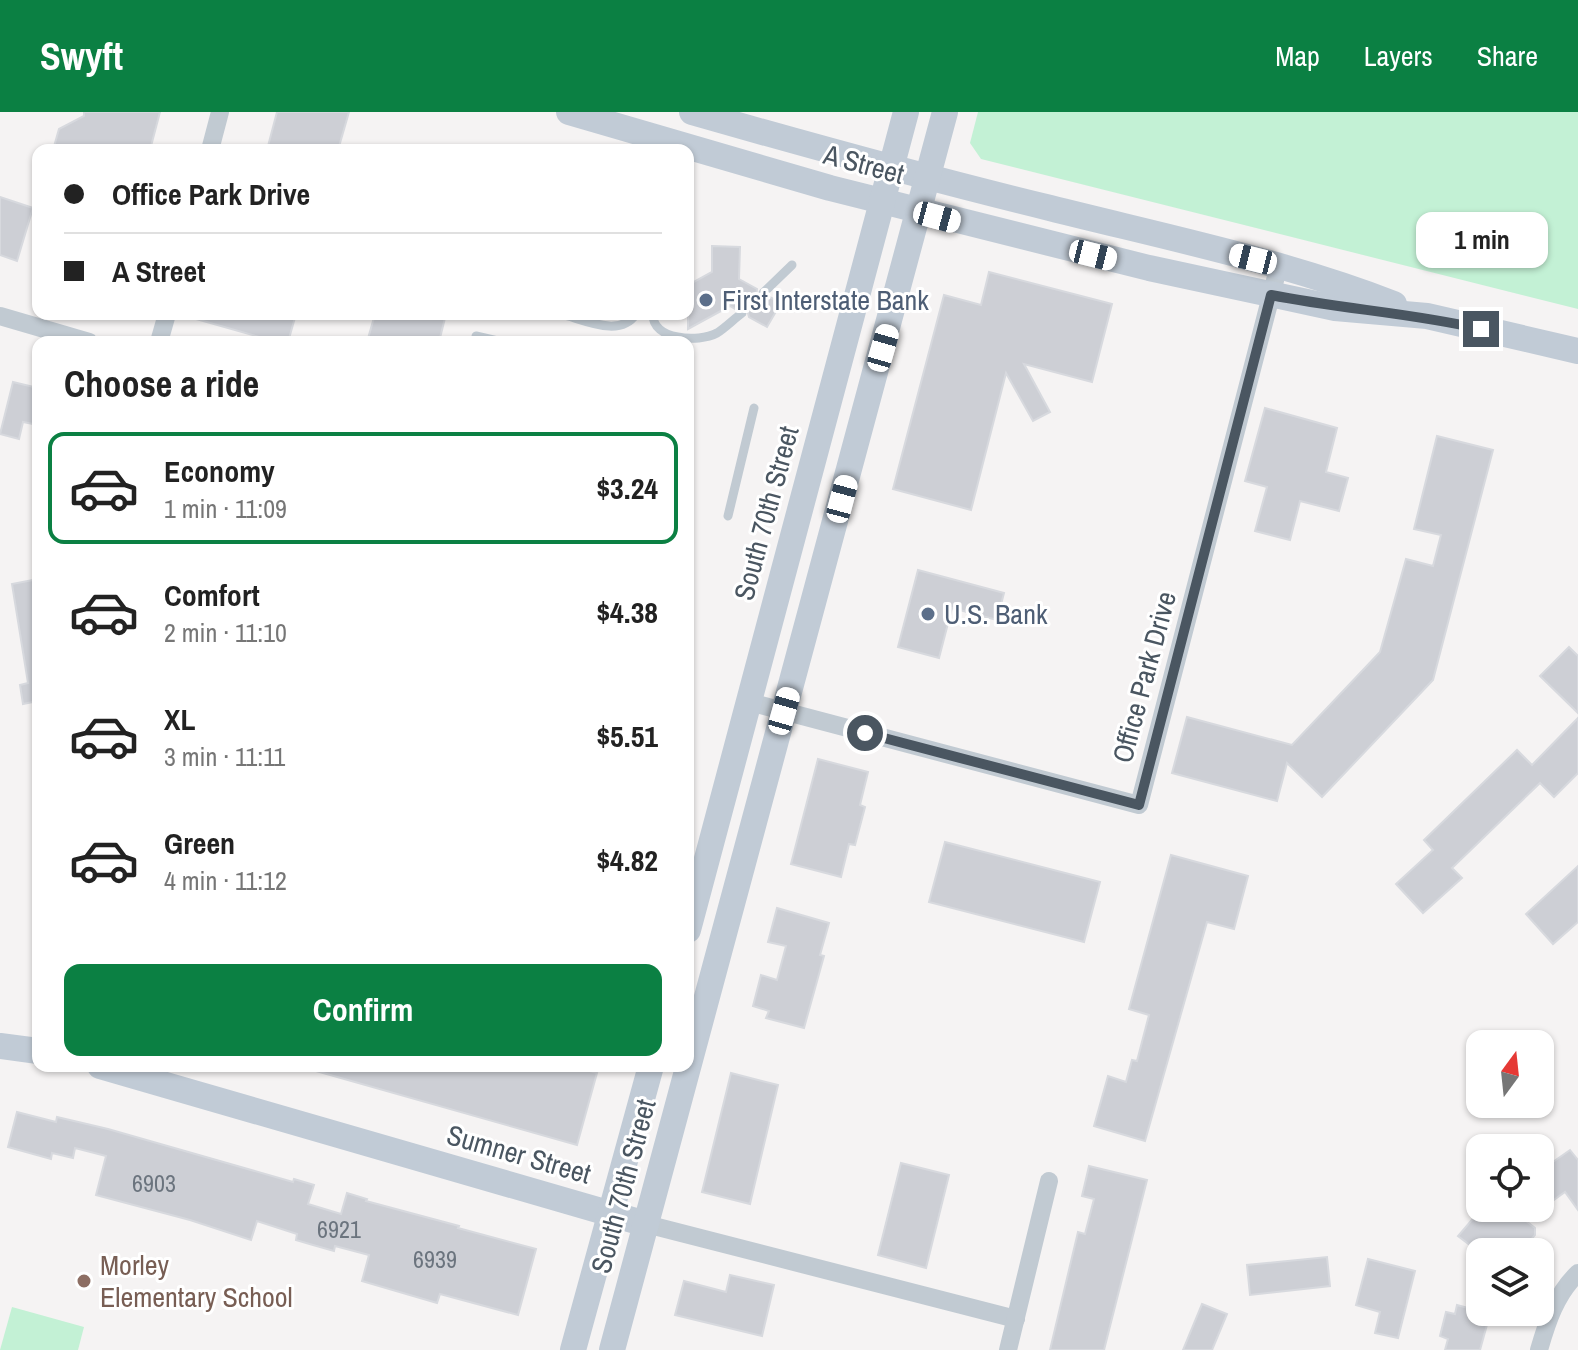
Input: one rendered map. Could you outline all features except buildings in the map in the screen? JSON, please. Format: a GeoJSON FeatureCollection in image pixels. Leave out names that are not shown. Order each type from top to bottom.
{"type":"FeatureCollection","features":[{"type":"Feature","properties":{"kind":"main road","name":"A Street"},"geometry":{"type":"LineString","coordinates":[[569,112],[680,144]]}},
{"type":"Feature","properties":{"kind":"main road","name":"A Street"},"geometry":{"type":"LineString","coordinates":[[692,112],[928,178],[1279,265],[1340,283],[1427,316],[1578,351]]}},
{"type":"Feature","properties":{"kind":"main road","name":"South 70th Street"},"geometry":{"type":"LineString","coordinates":[[694,908],[906,112]]}},
{"type":"Feature","properties":{"kind":"main road","name":"South 70th Street"},"geometry":{"type":"LineString","coordinates":[[694,1046],[945,112]]}},
{"type":"Feature","properties":{"kind":"main road","name":"A Street"},"geometry":{"type":"LineString","coordinates":[[694,148],[919,212],[1271,295],[1335,308],[1427,316]]}},
{"type":"Feature","properties":{"kind":"main road"},"geometry":{"type":"LineString","coordinates":[[0,1046],[32,1050]]}},
{"type":"Feature","properties":{"kind":"main road","name":"Sumner Street"},"geometry":{"type":"LineString","coordinates":[[129,1072],[646,1224]]}},
{"type":"Feature","properties":{"kind":"main road","name":"South 70th Street"},"geometry":{"type":"LineString","coordinates":[[573,1350],[649,1072]]}},
{"type":"Feature","properties":{"kind":"main road","name":"South 70th Street"},"geometry":{"type":"LineString","coordinates":[[612,1350],[687,1072]]}},
{"type":"Feature","properties":{"kind":"street"},"geometry":{"type":"LineString","coordinates":[[212,144],[220,112]]}},
{"type":"Feature","properties":{"kind":"street","name":"Office Park Drive"},"geometry":{"type":"LineString","coordinates":[[749,702],[1139,805],[1279,265]]}},
{"type":"Feature","properties":{"kind":"street"},"geometry":{"type":"LineString","coordinates":[[0,316],[68,336]]}},
{"type":"Feature","properties":{"kind":"street"},"geometry":{"type":"LineString","coordinates":[[1008,1350],[1049,1181]]}},
{"type":"Feature","properties":{"kind":"street","name":"Sumner Street"},"geometry":{"type":"LineString","coordinates":[[646,1224],[1016,1319]]}},
{"type":"Feature","properties":{"kind":"street"},"geometry":{"type":"LineString","coordinates":[[1539,1350],[1558,1298],[1578,1273]]}},
{"type":"Feature","properties":{"kind":"lane"},"geometry":{"type":"LineString","coordinates":[[763,293],[792,265]]}},
{"type":"Feature","properties":{"kind":"lane"},"geometry":{"type":"LineString","coordinates":[[694,337],[715,334],[742,313]]}},
{"type":"Feature","properties":{"kind":"lane"},"geometry":{"type":"LineString","coordinates":[[585,320],[618,328],[632,320]]}},
{"type":"Feature","properties":{"kind":"lane"},"geometry":{"type":"LineString","coordinates":[[653,320],[657,329],[679,336]]}},
{"type":"Feature","properties":{"kind":"lane"},"geometry":{"type":"LineString","coordinates":[[728,516],[754,408]]}},
{"type":"Feature","properties":{"kind":"green space"},"geometry":{"type":"Polygon","coordinates":[[[978,112],[1578,112],[1578,309],[981,159],[970,143],[978,112]]]}},
{"type":"Feature","properties":{"kind":"green space"},"geometry":{"type":"Polygon","coordinates":[[[12,1307],[84,1327],[78,1350],[0,1350],[12,1307]]]}},
{"type":"Feature","properties":{"kind":"place","name":"First Interstate Bank"},"geometry":{"type":"Point","coordinates":[706,300]}},
{"type":"Feature","properties":{"kind":"place","name":"U.S. Bank"},"geometry":{"type":"Point","coordinates":[928,614]}},
{"type":"Feature","properties":{"kind":"place","name":"Morley Elementary School"},"geometry":{"type":"Point","coordinates":[84,1281]}},
{"type":"Feature","properties":{"kind":"route"},"geometry":{"type":"LineString","coordinates":[[865,733],[1139,805],[1271,295],[1335,308],[1427,316],[1481,329]]}}]}
